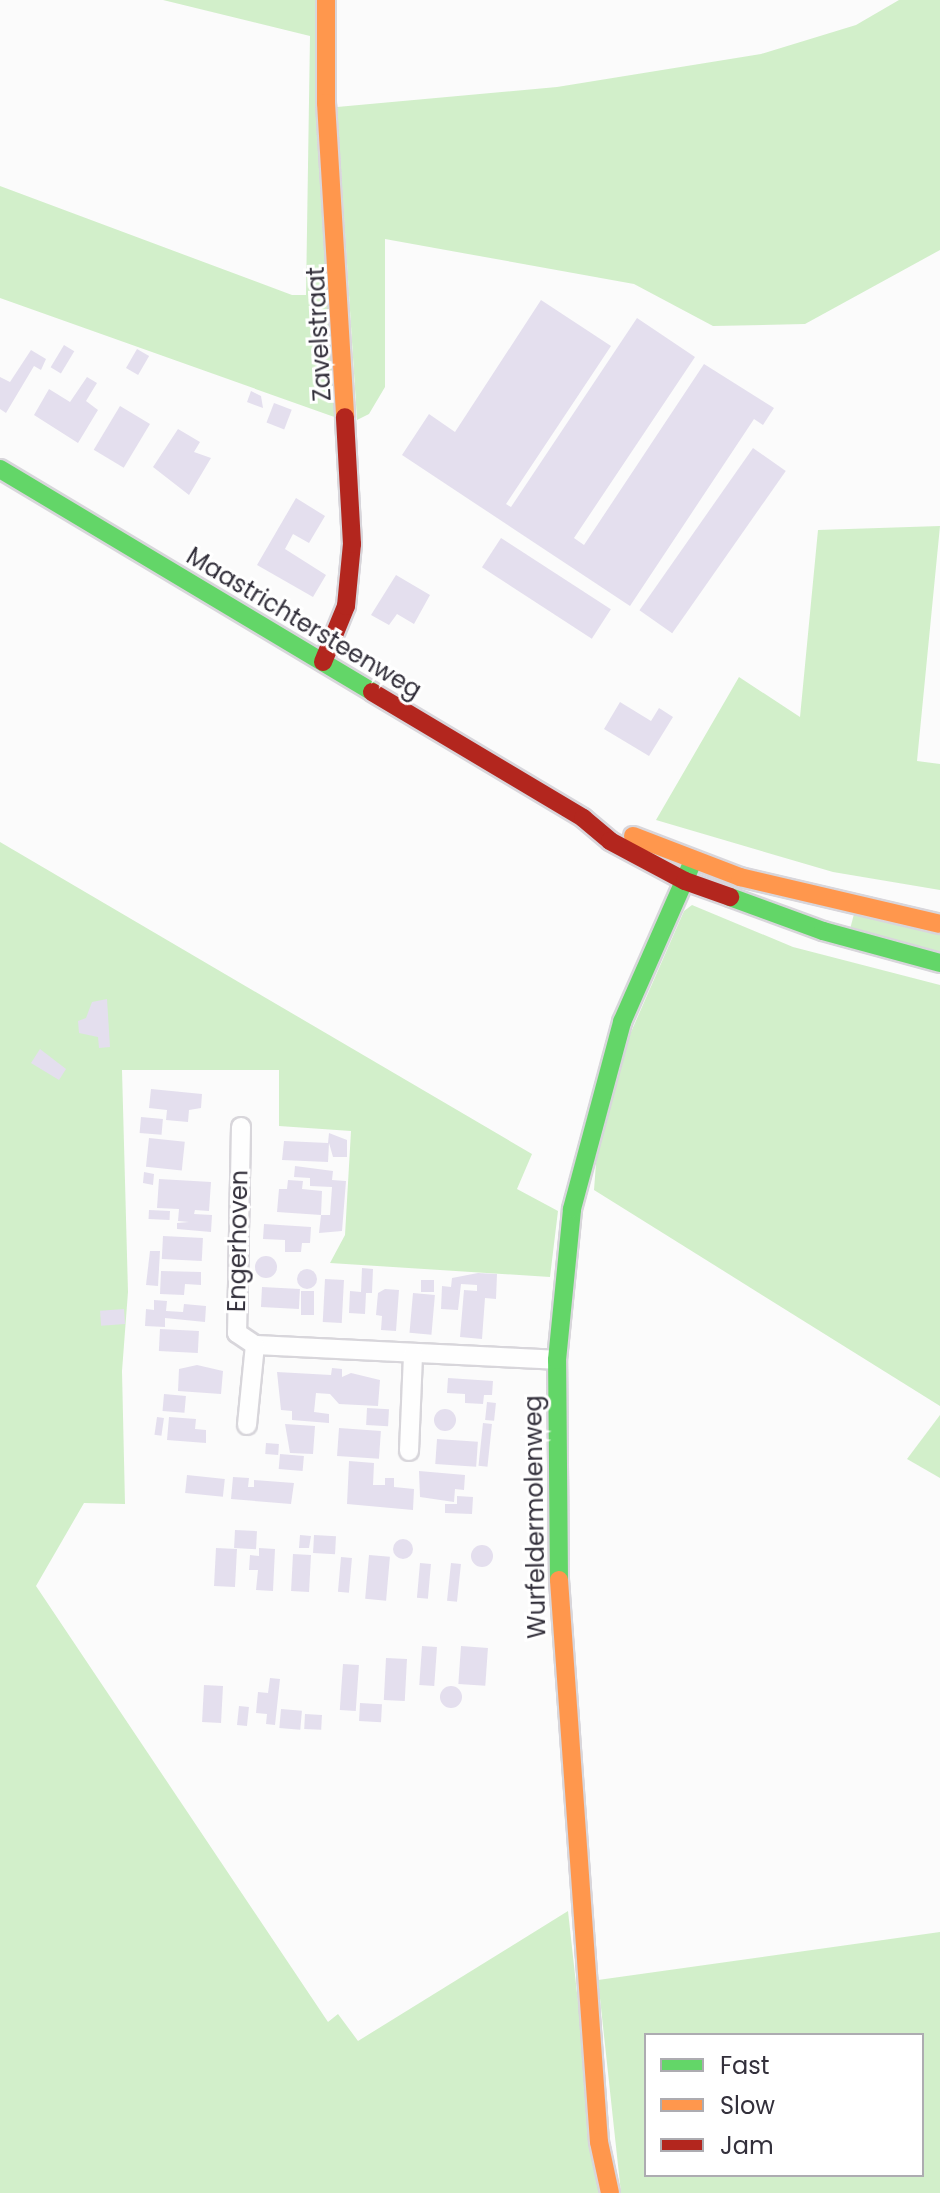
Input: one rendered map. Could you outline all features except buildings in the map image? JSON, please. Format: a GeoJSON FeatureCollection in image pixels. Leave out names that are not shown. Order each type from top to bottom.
{"type":"FeatureCollection","features":[{"type":"Feature","properties":{"kind":"street","name":"Zavelstraat"},"geometry":{"type":"LineString","coordinates":[[323,662],[346,606],[352,544],[326,103],[326,0]]}},
{"type":"Feature","properties":{"kind":"street","name":"Maastrichtersteenweg"},"geometry":{"type":"LineString","coordinates":[[0,469],[583,818],[610,841],[685,881],[823,931],[940,963]]}},
{"type":"Feature","properties":{"kind":"street","name":"Maastrichtersteenweg"},"geometry":{"type":"LineString","coordinates":[[583,818],[693,861],[829,900],[940,924]]}},
{"type":"Feature","properties":{"kind":"street","name":"Wurfeldermolenweg"},"geometry":{"type":"LineString","coordinates":[[610,2193],[599,2142],[559,1636],[557,1360],[576,1194],[622,1022],[693,861]]}},
{"type":"Feature","properties":{"kind":"street"},"geometry":{"type":"LineString","coordinates":[[823,931],[829,900]]}},
{"type":"Feature","properties":{"kind":"street","name":"Engerhoven"},"geometry":{"type":"LineString","coordinates":[[241,1127],[237,1333],[255,1345],[557,1360]]}},
{"type":"Feature","properties":{"kind":"street","name":"Engerhoven"},"geometry":{"type":"LineString","coordinates":[[247,1425],[255,1345]]}},
{"type":"Feature","properties":{"kind":"street"},"geometry":{"type":"LineString","coordinates":[[409,1451],[413,1354]]}},
{"type":"Feature","properties":{"kind":"green space"},"geometry":{"type":"Polygon","coordinates":[[[163,0],[322,0],[340,419],[0,298],[0,186],[292,295],[306,295],[310,36],[163,0]]]}},
{"type":"Feature","properties":{"kind":"green space"},"geometry":{"type":"Polygon","coordinates":[[[899,0],[940,0],[940,250],[805,324],[713,326],[634,284],[385,239],[385,387],[369,414],[357,420],[337,107],[557,87],[761,54],[856,25],[899,0]]]}},
{"type":"Feature","properties":{"kind":"green space"},"geometry":{"type":"Polygon","coordinates":[[[940,526],[917,761],[940,764],[940,890],[833,872],[656,820],[739,677],[800,717],[818,530],[940,526]]]}},
{"type":"Feature","properties":{"kind":"green space"},"geometry":{"type":"Polygon","coordinates":[[[0,842],[532,1154],[517,1189],[558,1211],[550,1277],[330,1263],[345,1235],[351,1131],[279,1126],[279,1070],[122,1070],[128,1292],[122,1371],[125,1504],[84,1503],[36,1586],[328,2022],[338,2014],[358,2041],[568,1911],[599,2193],[0,2193],[0,842]]]}},
{"type":"Feature","properties":{"kind":"green space"},"geometry":{"type":"Polygon","coordinates":[[[692,905],[793,947],[940,985],[940,1406],[594,1190],[598,1137],[631,1032],[684,911],[692,905]]]}},
{"type":"Feature","properties":{"kind":"green space"},"geometry":{"type":"Polygon","coordinates":[[[854,914],[940,934],[940,957],[849,933],[854,914]]]}},
{"type":"Feature","properties":{"kind":"green space"},"geometry":{"type":"Polygon","coordinates":[[[940,1415],[940,1478],[907,1459],[940,1415]]]}},
{"type":"Feature","properties":{"kind":"green space"},"geometry":{"type":"Polygon","coordinates":[[[940,1932],[940,2193],[621,2193],[598,1980],[940,1932]]]}},
{"type":"Feature","properties":{"kind":"traffic: fast"},"geometry":{"type":"LineString","coordinates":[[0,469],[372,692]]}},
{"type":"Feature","properties":{"kind":"traffic: fast"},"geometry":{"type":"LineString","coordinates":[[559,1580],[557,1360],[572,1209],[622,1022],[693,861]]}},
{"type":"Feature","properties":{"kind":"traffic: fast"},"geometry":{"type":"LineString","coordinates":[[730,897],[823,931],[940,963]]}},
{"type":"Feature","properties":{"kind":"traffic: slow"},"geometry":{"type":"LineString","coordinates":[[326,0],[326,103],[345,417]]}},
{"type":"Feature","properties":{"kind":"traffic: slow"},"geometry":{"type":"LineString","coordinates":[[633,836],[740,877],[940,924]]}},
{"type":"Feature","properties":{"kind":"traffic: slow"},"geometry":{"type":"LineString","coordinates":[[559,1580],[599,2142],[610,2193]]}},
{"type":"Feature","properties":{"kind":"traffic: jam"},"geometry":{"type":"LineString","coordinates":[[323,662],[346,606],[352,544],[345,417]]}},
{"type":"Feature","properties":{"kind":"traffic: jam"},"geometry":{"type":"LineString","coordinates":[[372,692],[583,818],[610,841],[685,881],[730,897]]}}]}
